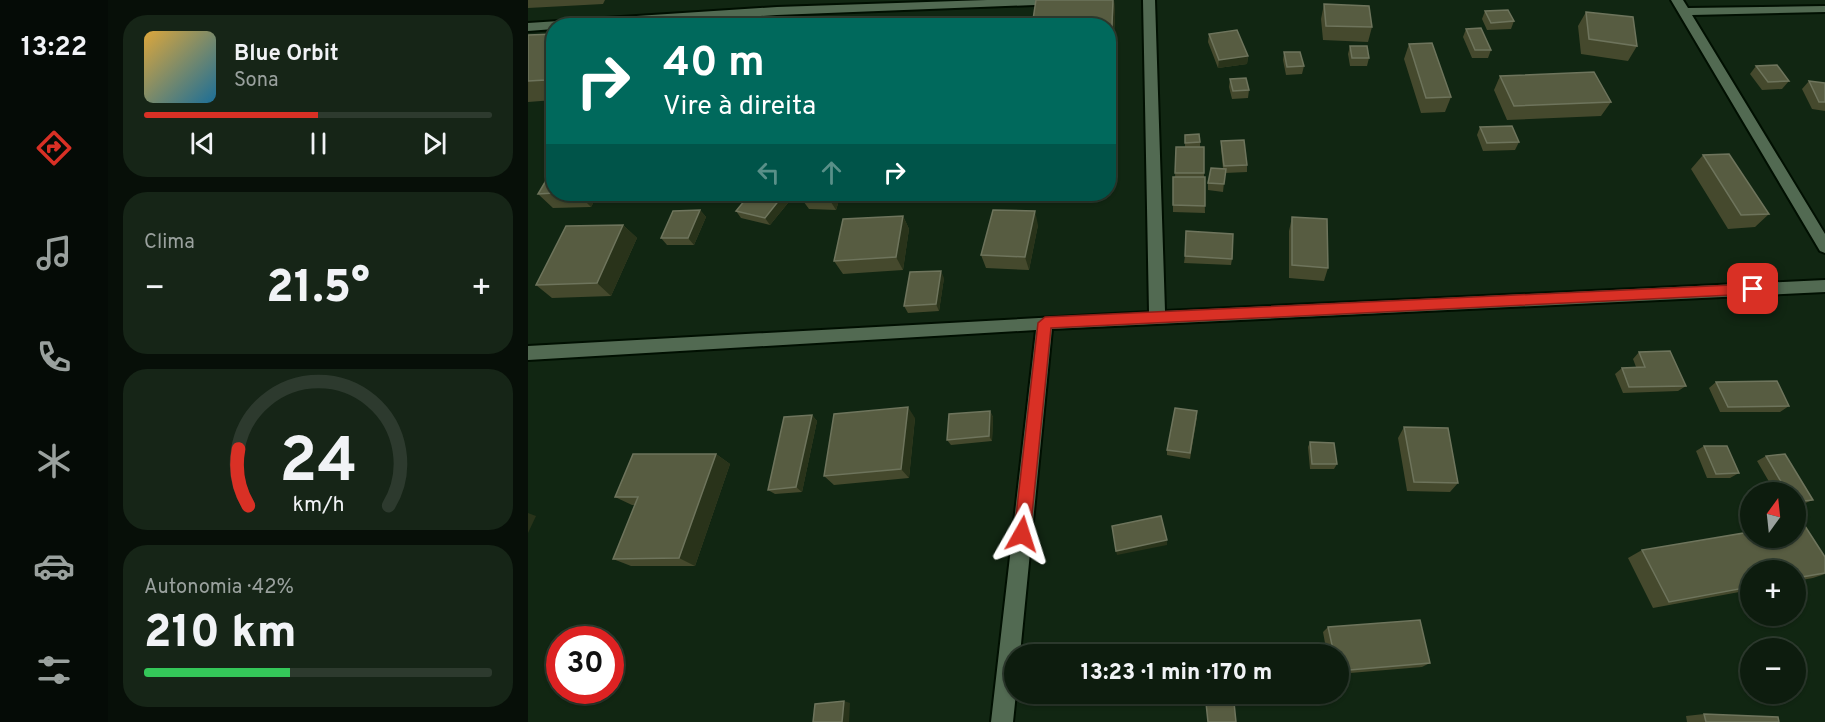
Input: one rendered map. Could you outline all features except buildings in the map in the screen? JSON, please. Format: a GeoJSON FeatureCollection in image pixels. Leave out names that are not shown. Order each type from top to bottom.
{"type":"FeatureCollection","features":[{"type":"Feature","properties":{"kind":"street"},"geometry":{"type":"LineString","coordinates":[[668,18],[777,11],[1084,0]]}},
{"type":"Feature","properties":{"kind":"street"},"geometry":{"type":"LineString","coordinates":[[1149,0],[1157,318]]}},
{"type":"Feature","properties":{"kind":"street"},"geometry":{"type":"LineString","coordinates":[[1677,0],[1825,247]]}},
{"type":"Feature","properties":{"kind":"street"},"geometry":{"type":"LineString","coordinates":[[1685,12],[1825,9]]}},
{"type":"Feature","properties":{"kind":"street"},"geometry":{"type":"LineString","coordinates":[[528,27],[546,26]]}},
{"type":"Feature","properties":{"kind":"street"},"geometry":{"type":"LineString","coordinates":[[528,353],[1045,323],[1825,286]]}},
{"type":"Feature","properties":{"kind":"street"},"geometry":{"type":"LineString","coordinates":[[1002,722],[1045,323]]}},
{"type":"Feature","properties":{"kind":"route"},"geometry":{"type":"LineString","coordinates":[[1022,534],[1045,323],[1753,289]]}}]}
